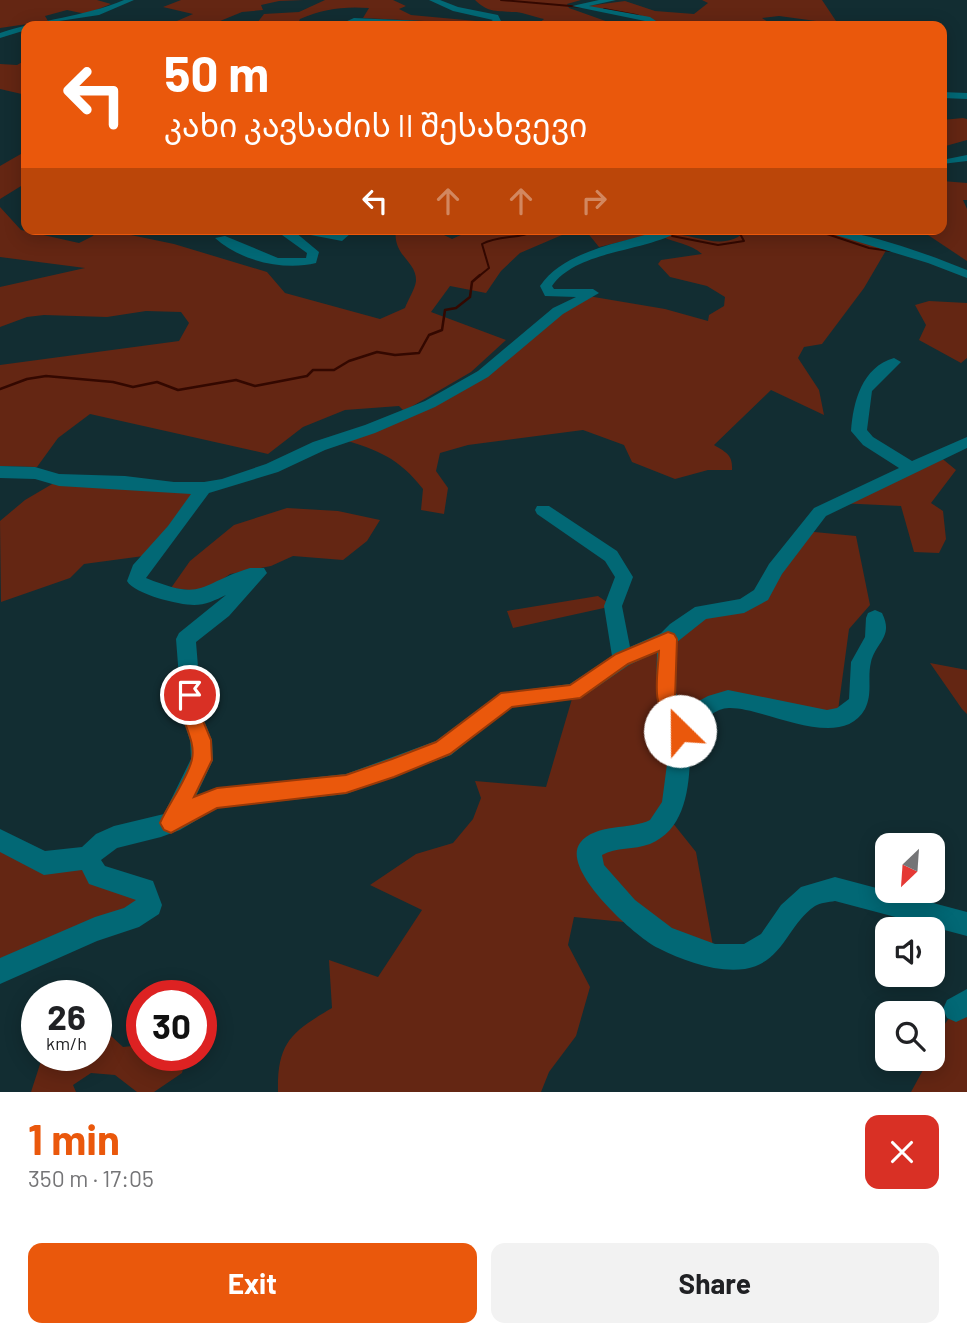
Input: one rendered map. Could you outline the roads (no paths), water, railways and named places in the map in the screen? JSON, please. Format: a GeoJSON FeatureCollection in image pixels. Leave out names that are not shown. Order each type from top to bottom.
{"type":"FeatureCollection","features":[{"type":"Feature","properties":{"kind":"street"},"geometry":{"type":"LineString","coordinates":[[105,0],[127,1]]}},
{"type":"Feature","properties":{"kind":"street"},"geometry":{"type":"LineString","coordinates":[[433,0],[456,9],[495,17],[497,21]]}},
{"type":"Feature","properties":{"kind":"street"},"geometry":{"type":"LineString","coordinates":[[612,0],[576,6],[651,21]]}},
{"type":"Feature","properties":{"kind":"street"},"geometry":{"type":"LineString","coordinates":[[58,21],[99,13],[127,1]]}},
{"type":"Feature","properties":{"kind":"street"},"geometry":{"type":"LineString","coordinates":[[0,36],[21,29]]}},
{"type":"Feature","properties":{"kind":"street"},"geometry":{"type":"LineString","coordinates":[[947,95],[967,96]]}},
{"type":"Feature","properties":{"kind":"street"},"geometry":{"type":"LineString","coordinates":[[947,161],[967,158]]}},
{"type":"Feature","properties":{"kind":"street"},"geometry":{"type":"LineString","coordinates":[[220,239],[265,258],[289,262],[312,260],[313,252],[289,235]]}},
{"type":"Feature","properties":{"kind":"street"},"geometry":{"type":"LineString","coordinates":[[0,472],[35,473],[59,480],[204,488],[254,475],[319,446],[388,423],[430,404],[483,374],[558,311],[593,293],[550,293],[546,286],[551,275],[570,265],[659,235]]}},
{"type":"Feature","properties":{"kind":"street"},"geometry":{"type":"LineString","coordinates":[[844,235],[925,257],[967,274]]}},
{"type":"Feature","properties":{"kind":"street"},"geometry":{"type":"LineString","coordinates":[[894,362],[871,381],[861,396],[859,431],[867,440],[911,468]]}},
{"type":"Feature","properties":{"kind":"street"},"geometry":{"type":"LineString","coordinates":[[88,858],[94,846],[112,838],[171,823],[200,804],[217,798],[346,784],[443,748],[508,699],[574,692],[622,659],[668,639],[677,629],[702,612],[744,606],[761,595],[775,569],[820,512],[967,442]]}},
{"type":"Feature","properties":{"kind":"street"},"geometry":{"type":"LineString","coordinates":[[171,823],[202,760],[201,740],[192,716],[186,639],[222,611],[258,573],[244,575],[202,597],[172,596],[136,581],[139,570],[174,530],[204,488]]}},
{"type":"Feature","properties":{"kind":"street"},"geometry":{"type":"LineString","coordinates":[[542,510],[611,556],[624,577],[613,606],[622,659]]}},
{"type":"Feature","properties":{"kind":"street"},"geometry":{"type":"LineString","coordinates":[[668,639],[666,699],[671,712],[680,719],[692,718],[727,698],[755,701],[816,718],[837,718],[853,710],[859,697],[862,659],[876,634],[875,618]]}},
{"type":"Feature","properties":{"kind":"street"},"geometry":{"type":"LineString","coordinates":[[680,719],[677,779],[672,811],[662,826],[648,834],[600,841],[589,850],[593,871],[626,909],[644,925],[664,938],[715,957],[746,956],[770,943],[790,914],[809,895],[835,889],[967,924]]}},
{"type":"Feature","properties":{"kind":"street"},"geometry":{"type":"LineString","coordinates":[[0,840],[44,863],[88,858]]}},
{"type":"Feature","properties":{"kind":"street"},"geometry":{"type":"LineString","coordinates":[[0,971],[95,929],[130,918],[150,905],[145,889],[97,876],[88,858]]}},
{"type":"Feature","properties":{"kind":"waterway"},"geometry":{"type":"LineString","coordinates":[[501,0],[582,7]]}},
{"type":"Feature","properties":{"kind":"waterway"},"geometry":{"type":"LineString","coordinates":[[604,9],[653,21]]}},
{"type":"Feature","properties":{"kind":"waterway"},"geometry":{"type":"LineString","coordinates":[[478,277],[489,268],[482,244],[525,235]]}},
{"type":"Feature","properties":{"kind":"waterway"},"geometry":{"type":"LineString","coordinates":[[672,236],[718,245],[744,241],[741,235]]}},
{"type":"Feature","properties":{"kind":"waterway"},"geometry":{"type":"LineString","coordinates":[[830,235],[869,248],[890,251]]}},
{"type":"Feature","properties":{"kind":"waterway"},"geometry":{"type":"LineString","coordinates":[[0,389],[27,379],[46,376],[113,382],[133,387],[157,382],[178,390],[236,380],[255,386],[307,376],[313,370],[334,370],[349,361],[377,352],[395,355],[419,353],[429,335],[442,330],[445,310],[456,308],[470,297],[472,282],[480,275]]}}]}
